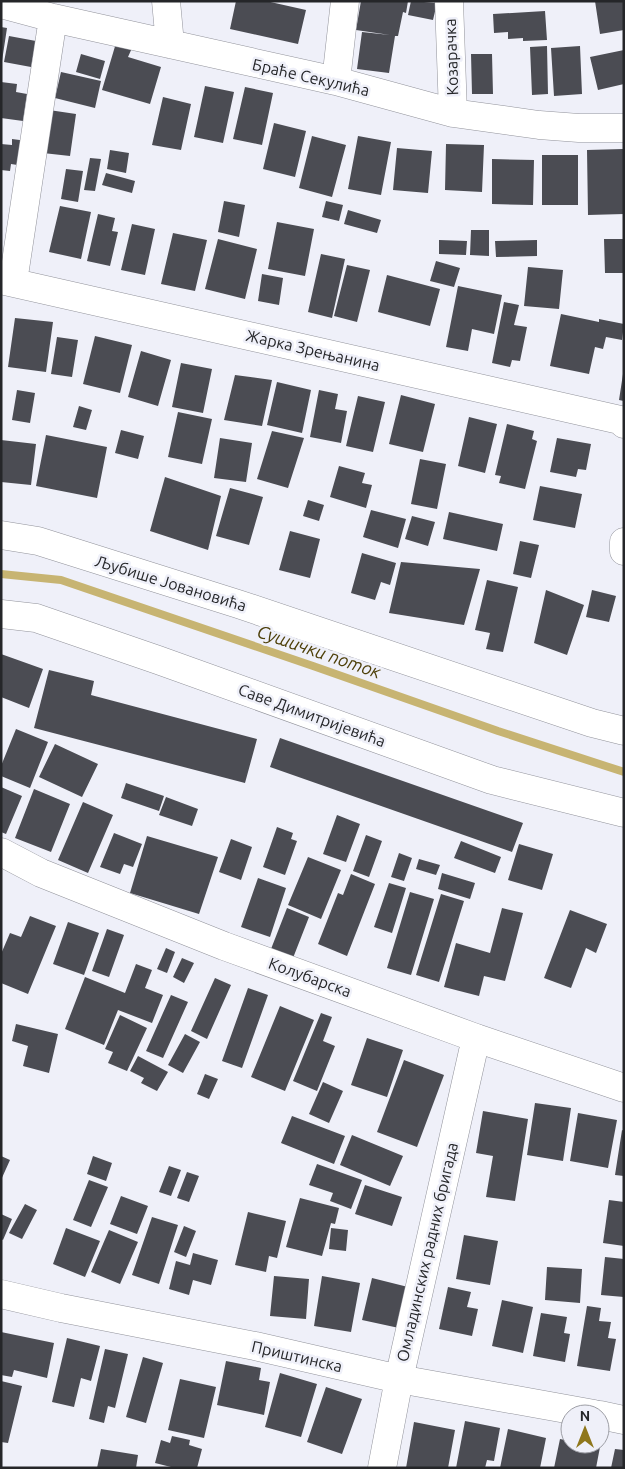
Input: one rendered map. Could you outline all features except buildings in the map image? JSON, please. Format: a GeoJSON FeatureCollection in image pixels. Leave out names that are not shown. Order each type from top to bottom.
{"type":"FeatureCollection","features":[{"type":"Feature","properties":{"kind":"street"},"geometry":{"type":"LineString","coordinates":[[166,1],[170,44]]}},
{"type":"Feature","properties":{"kind":"street"},"geometry":{"type":"LineString","coordinates":[[336,81],[345,1]]}},
{"type":"Feature","properties":{"kind":"street","name":"Козарачка"},"geometry":{"type":"LineString","coordinates":[[449,1],[453,113]]}},
{"type":"Feature","properties":{"kind":"street","name":"Браће Секулића"},"geometry":{"type":"LineString","coordinates":[[1,4],[53,18],[336,81],[453,113],[539,125],[579,128],[624,128]]}},
{"type":"Feature","properties":{"kind":"street"},"geometry":{"type":"LineString","coordinates":[[7,281],[53,18]]}},
{"type":"Feature","properties":{"kind":"street","name":"Жарка Зрењанина"},"geometry":{"type":"LineString","coordinates":[[7,281],[620,420],[624,424]]}},
{"type":"Feature","properties":{"kind":"street","name":"Љубише Јовановића"},"geometry":{"type":"LineString","coordinates":[[1,535],[38,541],[238,604],[592,723],[624,731]]}},
{"type":"Feature","properties":{"kind":"street"},"geometry":{"type":"LineString","coordinates":[[624,542],[624,551]]}},
{"type":"Feature","properties":{"kind":"street","name":"Саве Димитријевића"},"geometry":{"type":"LineString","coordinates":[[1,614],[36,618],[492,780],[624,813]]}},
{"type":"Feature","properties":{"kind":"street","name":"Колубарска"},"geometry":{"type":"LineString","coordinates":[[1,852],[41,873],[224,946],[476,1038],[624,1088]]}},
{"type":"Feature","properties":{"kind":"street","name":"Омладинских радних бригада"},"geometry":{"type":"LineString","coordinates":[[382,1468],[399,1379],[476,1038]]}},
{"type":"Feature","properties":{"kind":"street","name":"Приштинска"},"geometry":{"type":"LineString","coordinates":[[1,1294],[61,1308],[255,1346],[399,1379],[560,1408]]}},
{"type":"Feature","properties":{"kind":"street"},"geometry":{"type":"LineString","coordinates":[[610,1417],[624,1420]]}},
{"type":"Feature","properties":{"kind":"waterway","name":"Сушички поток"},"geometry":{"type":"LineString","coordinates":[[1,574],[61,580],[498,731],[624,772]]}}]}
